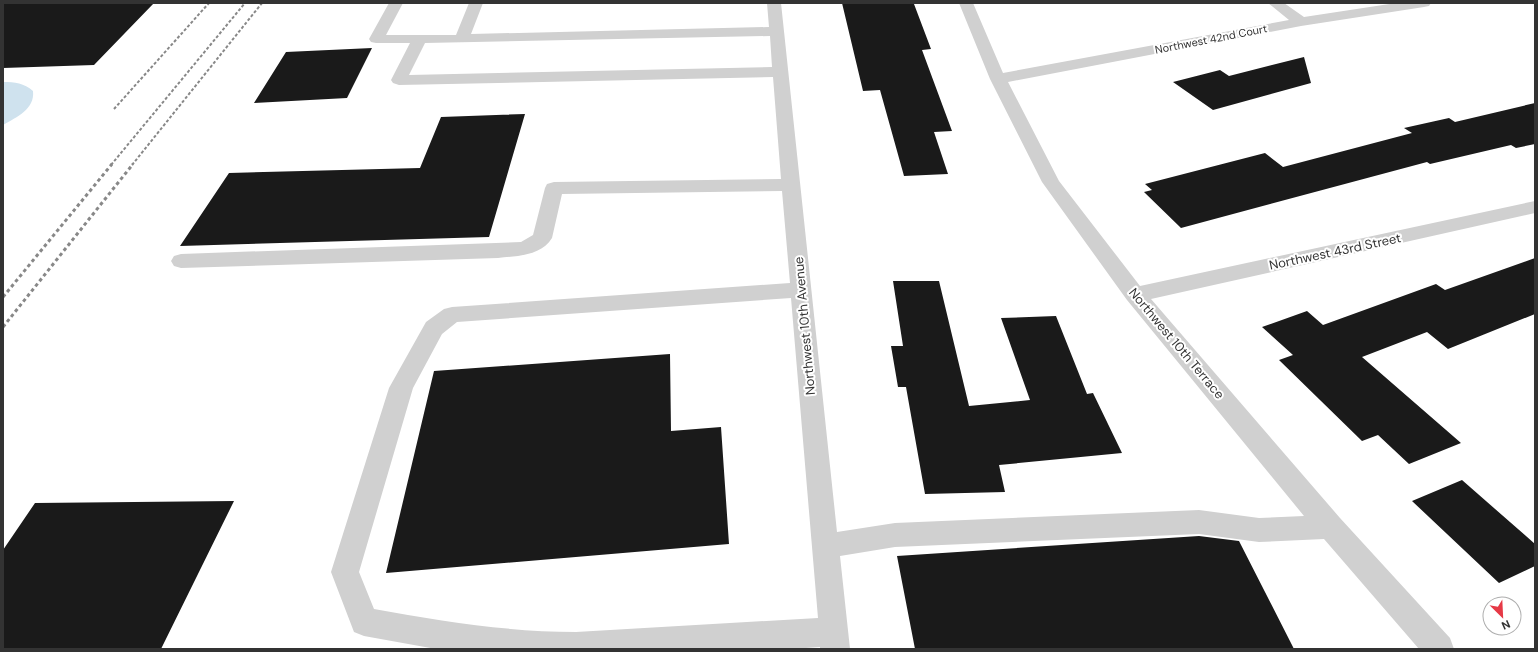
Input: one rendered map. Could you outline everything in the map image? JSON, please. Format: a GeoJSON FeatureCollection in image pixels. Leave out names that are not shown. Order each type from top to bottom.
{"type":"FeatureCollection","features":[{"type":"Feature","properties":{"kind":"street"},"geometry":{"type":"LineString","coordinates":[[396,3],[376,39],[462,39],[777,31]]}},
{"type":"Feature","properties":{"kind":"street"},"geometry":{"type":"LineString","coordinates":[[462,39],[476,3]]}},
{"type":"Feature","properties":{"kind":"street","name":"Northwest 10th Avenue"},"geometry":{"type":"LineString","coordinates":[[774,3],[834,641]]}},
{"type":"Feature","properties":{"kind":"street","name":"Northwest 10th Terrace"},"geometry":{"type":"LineString","coordinates":[[966,3],[998,79],[1051,182],[1135,295],[1330,527],[1439,649]]}},
{"type":"Feature","properties":{"kind":"street"},"geometry":{"type":"LineString","coordinates":[[1275,3],[1301,22]]}},
{"type":"Feature","properties":{"kind":"street","name":"Northwest 42nd Court"},"geometry":{"type":"LineString","coordinates":[[998,79],[1301,22],[1424,3]]}},
{"type":"Feature","properties":{"kind":"street"},"geometry":{"type":"LineString","coordinates":[[420,39],[400,80],[780,72]]}},
{"type":"Feature","properties":{"kind":"street"},"geometry":{"type":"LineString","coordinates":[[181,261],[498,252],[532,246],[542,238],[554,188],[791,185]]}},
{"type":"Feature","properties":{"kind":"street","name":"Northwest 43rd Street"},"geometry":{"type":"LineString","coordinates":[[1135,295],[1535,207]]}},
{"type":"Feature","properties":{"kind":"street"},"geometry":{"type":"LineString","coordinates":[[801,290],[452,316],[434,328],[401,388],[345,572],[364,622],[439,635],[537,647],[576,648],[834,641]]}},
{"type":"Feature","properties":{"kind":"street"},"geometry":{"type":"LineString","coordinates":[[826,546],[895,535],[1200,522],[1259,530],[1330,527]]}},
{"type":"Feature","properties":{"kind":"water"},"geometry":{"type":"Polygon","coordinates":[[[3,82],[11,82],[26,86],[33,91],[33,97],[28,108],[24,112],[3,125],[3,82]]]}},
{"type":"Feature","properties":{"kind":"building"},"geometry":{"type":"Polygon","coordinates":[[[3,3],[154,3],[94,65],[3,68],[3,3]]]}},
{"type":"Feature","properties":{"kind":"building"},"geometry":{"type":"Polygon","coordinates":[[[842,3],[914,4],[931,49],[922,50],[952,131],[934,132],[948,174],[904,176],[880,90],[863,91],[842,3]]]}},
{"type":"Feature","properties":{"kind":"building"},"geometry":{"type":"Polygon","coordinates":[[[372,48],[347,98],[254,103],[286,52],[372,48]]]}},
{"type":"Feature","properties":{"kind":"building"},"geometry":{"type":"Polygon","coordinates":[[[1304,57],[1311,83],[1213,110],[1173,82],[1220,70],[1229,76],[1304,57]]]}},
{"type":"Feature","properties":{"kind":"building"},"geometry":{"type":"Polygon","coordinates":[[[1535,103],[1535,144],[1516,148],[1511,145],[1430,164],[1427,162],[1181,228],[1144,192],[1152,190],[1145,184],[1265,153],[1283,167],[1412,133],[1404,128],[1449,118],[1455,122],[1535,103]]]}},
{"type":"Feature","properties":{"kind":"building"},"geometry":{"type":"Polygon","coordinates":[[[525,114],[489,237],[180,246],[229,173],[420,168],[441,117],[525,114]]]}},
{"type":"Feature","properties":{"kind":"building"},"geometry":{"type":"Polygon","coordinates":[[[1535,258],[1535,314],[1448,349],[1427,332],[1362,357],[1461,443],[1409,464],[1378,435],[1362,441],[1279,360],[1293,355],[1262,327],[1307,311],[1323,325],[1436,284],[1445,290],[1535,258]]]}},
{"type":"Feature","properties":{"kind":"building"},"geometry":{"type":"Polygon","coordinates":[[[893,281],[939,281],[969,406],[1030,400],[1001,318],[1056,316],[1087,394],[1093,393],[1122,453],[999,465],[1005,492],[925,494],[906,387],[898,387],[891,346],[903,346],[893,281]]]}},
{"type":"Feature","properties":{"kind":"building"},"geometry":{"type":"Polygon","coordinates":[[[670,354],[671,431],[721,427],[729,544],[386,573],[434,371],[670,354]]]}},
{"type":"Feature","properties":{"kind":"building"},"geometry":{"type":"Polygon","coordinates":[[[1462,480],[1535,544],[1535,566],[1499,583],[1412,501],[1462,480]]]}},
{"type":"Feature","properties":{"kind":"building"},"geometry":{"type":"Polygon","coordinates":[[[234,501],[161,649],[3,649],[3,550],[35,503],[234,501]]]}},
{"type":"Feature","properties":{"kind":"building"},"geometry":{"type":"Polygon","coordinates":[[[1199,536],[1239,541],[1294,649],[915,649],[897,556],[1199,536]]]}},
{"type":"Feature","properties":{"kind":"railway"},"geometry":{"type":"LineString","coordinates":[[114,109],[209,3]]}},
{"type":"Feature","properties":{"kind":"railway"},"geometry":{"type":"LineString","coordinates":[[111,165],[245,3]]}},
{"type":"Feature","properties":{"kind":"railway"},"geometry":{"type":"LineString","coordinates":[[132,165],[262,3]]}},
{"type":"Feature","properties":{"kind":"railway"},"geometry":{"type":"LineString","coordinates":[[3,297],[112,164]]}},
{"type":"Feature","properties":{"kind":"railway"},"geometry":{"type":"LineString","coordinates":[[3,327],[133,164]]}}]}
